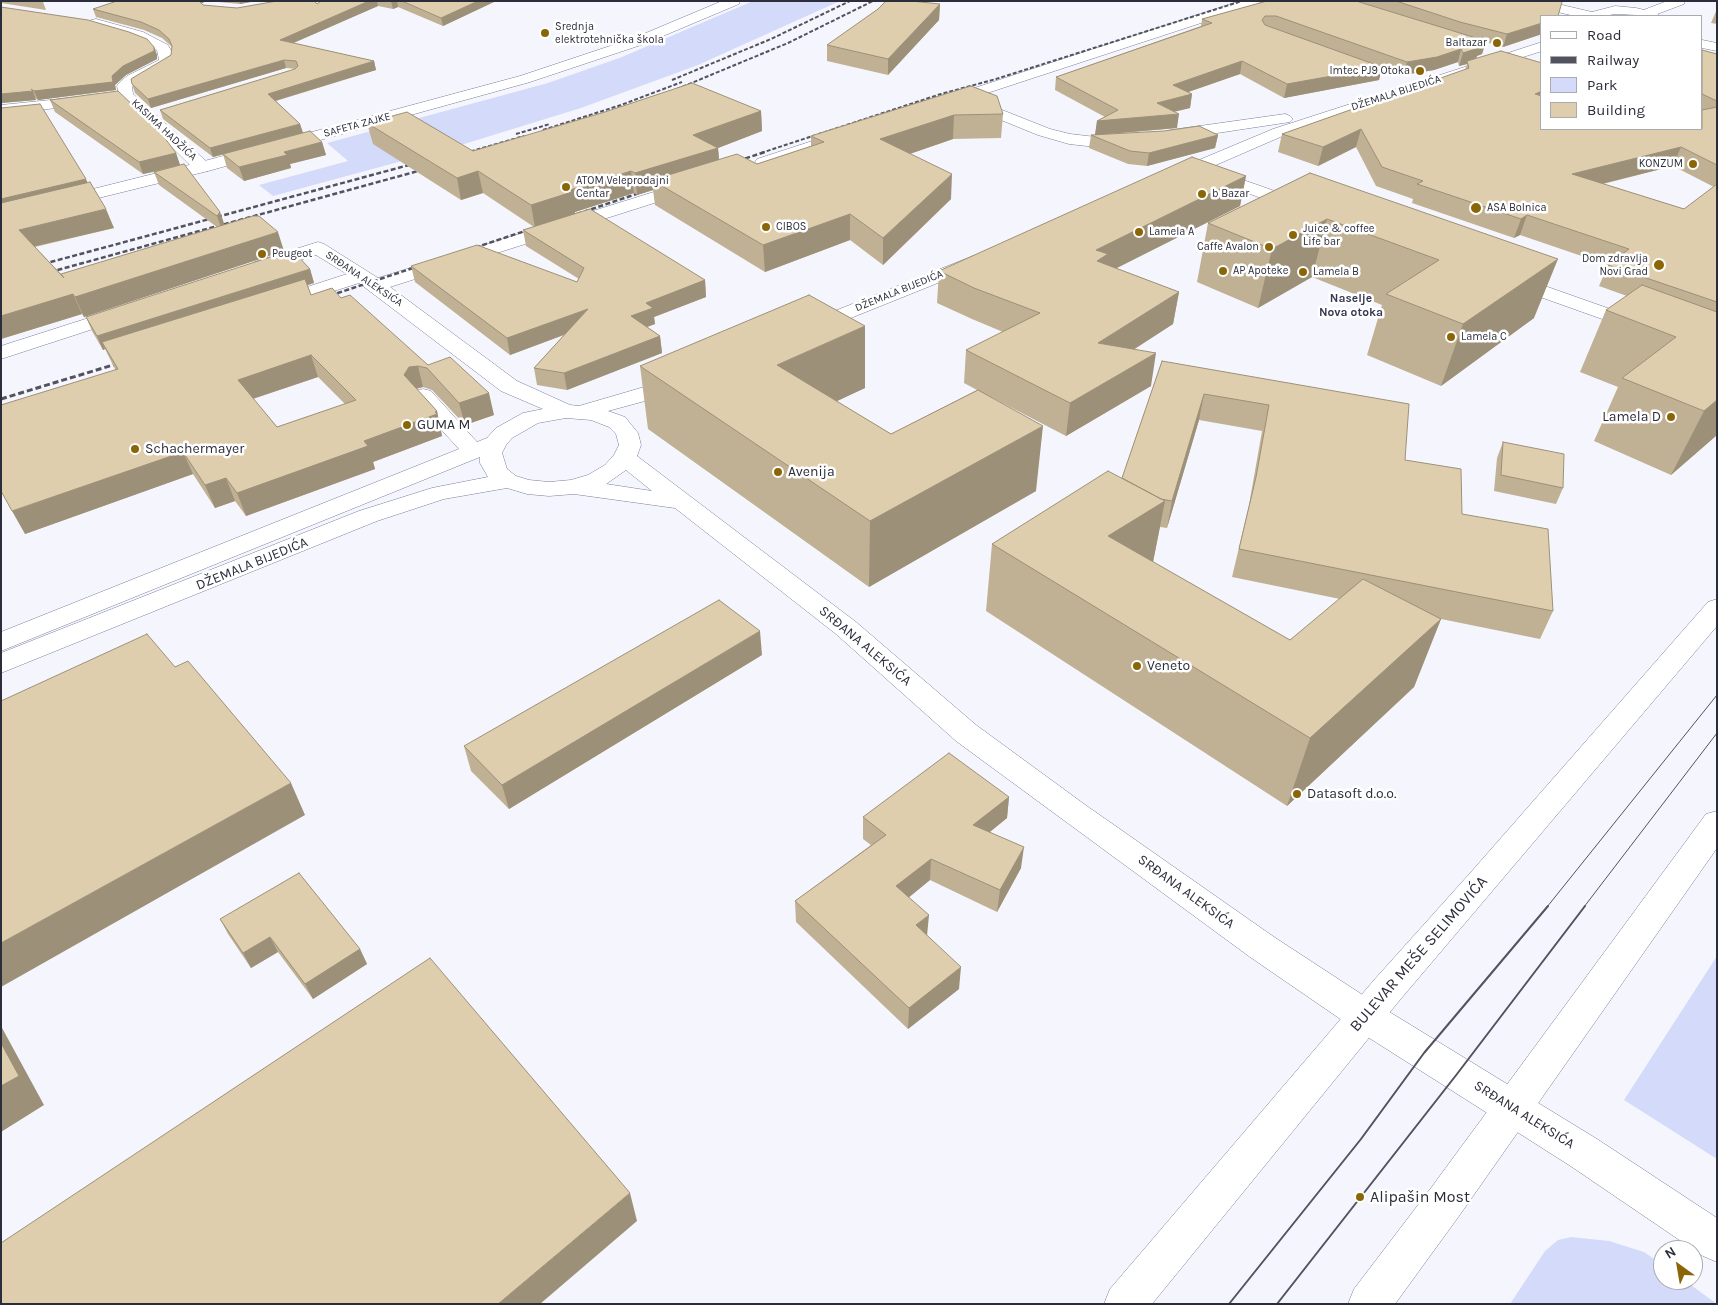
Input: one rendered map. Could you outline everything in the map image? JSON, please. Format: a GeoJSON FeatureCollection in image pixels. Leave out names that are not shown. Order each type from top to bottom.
{"type":"FeatureCollection","features":[{"type":"Feature","properties":{"kind":"street","name":"SAFETA ZAJKE"},"geometry":{"type":"LineString","coordinates":[[1,217],[202,167],[525,79],[639,41],[734,1]]}},
{"type":"Feature","properties":{"kind":"street"},"geometry":{"type":"LineString","coordinates":[[931,107],[1254,1]]}},
{"type":"Feature","properties":{"kind":"street"},"geometry":{"type":"LineString","coordinates":[[1527,1],[1587,15]]}},
{"type":"Feature","properties":{"kind":"street"},"geometry":{"type":"LineString","coordinates":[[1560,1],[1601,13],[1625,11],[1649,15],[1678,1]]}},
{"type":"Feature","properties":{"kind":"street","name":"KASIMA HADŽIĆA"},"geometry":{"type":"LineString","coordinates":[[83,21],[138,34],[156,42],[163,48],[166,54],[166,62],[124,86],[126,95],[202,167]]}},
{"type":"Feature","properties":{"kind":"street"},"geometry":{"type":"LineString","coordinates":[[1703,44],[1717,47]]}},
{"type":"Feature","properties":{"kind":"street","name":"DŽEMALA BIJEDIĆA"},"geometry":{"type":"LineString","coordinates":[[1160,183],[1249,145],[1336,112],[1540,47]]}},
{"type":"Feature","properties":{"kind":"street"},"geometry":{"type":"LineString","coordinates":[[1485,48],[1510,55]]}},
{"type":"Feature","properties":{"kind":"street"},"geometry":{"type":"LineString","coordinates":[[1389,77],[1414,86]]}},
{"type":"Feature","properties":{"kind":"street"},"geometry":{"type":"LineString","coordinates":[[1,110],[39,107],[126,95]]}},
{"type":"Feature","properties":{"kind":"street","name":"DŽEMALA BIJEDIĆA"},"geometry":{"type":"LineString","coordinates":[[958,98],[1044,132],[1069,139],[1096,142],[1148,138],[1336,112]]}},
{"type":"Feature","properties":{"kind":"street"},"geometry":{"type":"LineString","coordinates":[[1,121],[39,107]]}},
{"type":"Feature","properties":{"kind":"street"},"geometry":{"type":"LineString","coordinates":[[149,116],[166,111]]}},
{"type":"Feature","properties":{"kind":"street"},"geometry":{"type":"LineString","coordinates":[[1214,129],[1249,145]]}},
{"type":"Feature","properties":{"kind":"street"},"geometry":{"type":"LineString","coordinates":[[751,166],[858,131]]}},
{"type":"Feature","properties":{"kind":"street"},"geometry":{"type":"LineString","coordinates":[[1196,168],[1320,213]]}},
{"type":"Feature","properties":{"kind":"street"},"geometry":{"type":"LineString","coordinates":[[259,309],[368,281],[706,180]]}},
{"type":"Feature","properties":{"kind":"street","name":"SRĐANA ALEKSIĆA"},"geometry":{"type":"LineString","coordinates":[[239,273],[318,248],[368,281],[509,386],[573,411]]}},
{"type":"Feature","properties":{"kind":"street","name":"DŽEMALA BIJEDIĆA"},"geometry":{"type":"LineString","coordinates":[[793,334],[988,255]]}},
{"type":"Feature","properties":{"kind":"street"},"geometry":{"type":"LineString","coordinates":[[1493,274],[1655,331]]}},
{"type":"Feature","properties":{"kind":"street"},"geometry":{"type":"LineString","coordinates":[[1,353],[140,307]]}},
{"type":"Feature","properties":{"kind":"street"},"geometry":{"type":"LineString","coordinates":[[573,411],[659,390],[694,374]]}},
{"type":"Feature","properties":{"kind":"street"},"geometry":{"type":"LineString","coordinates":[[509,386],[516,425]]}},
{"type":"Feature","properties":{"kind":"street"},"geometry":{"type":"LineString","coordinates":[[627,432],[659,390]]}},
{"type":"Feature","properties":{"kind":"street"},"geometry":{"type":"LineString","coordinates":[[422,396],[491,453],[492,463],[497,473],[508,480],[527,487],[549,489],[573,487],[596,480],[613,470],[625,458],[630,445],[627,432],[617,422],[607,417],[573,411]]}},
{"type":"Feature","properties":{"kind":"street","name":"DŽEMALA BIJEDIĆA"},"geometry":{"type":"LineString","coordinates":[[1,642],[484,447],[516,425],[548,413],[573,411]]}},
{"type":"Feature","properties":{"kind":"street","name":"SRĐANA ALEKSIĆA"},"geometry":{"type":"LineString","coordinates":[[625,458],[846,628],[966,733],[1246,936],[1365,1016],[1583,1152],[1717,1242]]}},
{"type":"Feature","properties":{"kind":"street","name":"DŽEMALA BIJEDIĆA"},"geometry":{"type":"LineString","coordinates":[[1,664],[368,516],[440,493],[508,480]]}},
{"type":"Feature","properties":{"kind":"street"},"geometry":{"type":"LineString","coordinates":[[573,487],[684,502]]}},
{"type":"Feature","properties":{"kind":"street","name":"BULEVAR MEŠE SELIMOVIĆA"},"geometry":{"type":"LineString","coordinates":[[1125,1304],[1365,1016],[1717,608]]}},
{"type":"Feature","properties":{"kind":"street"},"geometry":{"type":"LineString","coordinates":[[1369,1304],[1717,823]]}},
{"type":"Feature","properties":{"kind":"green space"},"geometry":{"type":"Polygon","coordinates":[[[753,1],[840,1],[698,65],[581,108],[461,145],[273,196],[259,185],[348,161],[327,143],[548,83],[622,57],[753,1]]]}},
{"type":"Feature","properties":{"kind":"green space"},"geometry":{"type":"Polygon","coordinates":[[[1717,956],[1717,1159],[1624,1100],[1717,956]]]}},
{"type":"Feature","properties":{"kind":"green space"},"geometry":{"type":"Polygon","coordinates":[[[1571,1237],[1609,1241],[1644,1252],[1653,1258],[1653,1290],[1698,1290],[1717,1304],[1510,1304],[1545,1251],[1558,1240],[1571,1237]]]}},
{"type":"Feature","properties":{"kind":"building"},"geometry":{"type":"Polygon","coordinates":[[[117,1],[199,1],[203,5],[237,8],[277,1],[314,1],[317,4],[321,1],[369,1],[280,40],[374,61],[268,94],[300,124],[210,148],[160,110],[295,69],[298,66],[296,61],[284,60],[148,99],[132,84],[131,79],[171,55],[172,46],[169,39],[159,30],[141,22],[93,9],[117,1]]]}},
{"type":"Feature","properties":{"kind":"building"},"geometry":{"type":"Polygon","coordinates":[[[402,1],[478,1],[441,18],[402,1]]]}},
{"type":"Feature","properties":{"kind":"building"},"geometry":{"type":"Polygon","coordinates":[[[886,1],[940,4],[888,59],[827,45],[878,9],[886,1]]]}},
{"type":"Feature","properties":{"kind":"building"},"geometry":{"type":"Polygon","coordinates":[[[1267,1],[1356,1],[1486,41],[1471,46],[1479,48],[1463,53],[1461,49],[1437,57],[1407,62],[1276,16],[1265,16],[1262,20],[1265,25],[1382,67],[1287,84],[1242,61],[1173,85],[1192,94],[1157,103],[1179,114],[1097,121],[1118,110],[1056,77],[1212,23],[1202,19],[1267,1]]]}},
{"type":"Feature","properties":{"kind":"building"},"geometry":{"type":"Polygon","coordinates":[[[1396,1],[1562,2],[1558,15],[1540,15],[1540,24],[1507,34],[1460,22],[1396,1]]]}},
{"type":"Feature","properties":{"kind":"building"},"geometry":{"type":"Polygon","coordinates":[[[1,7],[88,20],[147,39],[154,47],[154,51],[123,66],[112,76],[113,82],[34,91],[31,89],[33,91],[1,94],[1,7]]]}},
{"type":"Feature","properties":{"kind":"building"},"geometry":{"type":"Polygon","coordinates":[[[1703,50],[1717,54],[1717,101],[1703,94],[1703,50]]]}},
{"type":"Feature","properties":{"kind":"building"},"geometry":{"type":"Polygon","coordinates":[[[1501,51],[1540,62],[1540,92],[1535,94],[1540,95],[1540,130],[1703,130],[1703,110],[1717,107],[1717,165],[1681,147],[1572,174],[1684,209],[1717,184],[1717,302],[1608,265],[1629,249],[1527,215],[1521,219],[1417,184],[1423,181],[1382,167],[1361,129],[1323,147],[1282,134],[1469,68],[1467,61],[1501,51]]]}},
{"type":"Feature","properties":{"kind":"building"},"geometry":{"type":"Polygon","coordinates":[[[692,83],[761,111],[693,135],[718,148],[635,173],[631,171],[570,190],[572,192],[531,205],[478,171],[457,178],[367,123],[407,112],[473,151],[605,112],[692,83]]]}},
{"type":"Feature","properties":{"kind":"building"},"geometry":{"type":"Polygon","coordinates":[[[971,86],[997,96],[1003,114],[954,115],[880,139],[952,174],[883,238],[850,214],[763,245],[652,180],[737,154],[757,164],[824,142],[811,136],[971,86]]]}},
{"type":"Feature","properties":{"kind":"building"},"geometry":{"type":"Polygon","coordinates":[[[118,91],[158,129],[176,153],[139,162],[50,100],[118,91]]]}},
{"type":"Feature","properties":{"kind":"building"},"geometry":{"type":"Polygon","coordinates":[[[40,104],[86,179],[1,199],[1,108],[40,104]]]}},
{"type":"Feature","properties":{"kind":"building"},"geometry":{"type":"Polygon","coordinates":[[[1199,126],[1218,135],[1149,153],[1130,151],[1091,135],[1164,131],[1199,126]]]}},
{"type":"Feature","properties":{"kind":"building"},"geometry":{"type":"Polygon","coordinates":[[[310,131],[322,142],[284,152],[287,155],[239,167],[223,154],[310,131]]]}},
{"type":"Feature","properties":{"kind":"building"},"geometry":{"type":"Polygon","coordinates":[[[1192,157],[1246,176],[1096,250],[1108,254],[1097,261],[1179,292],[1098,343],[1156,353],[1070,403],[966,350],[1040,313],[974,288],[939,271],[1192,157]]]}},
{"type":"Feature","properties":{"kind":"building"},"geometry":{"type":"Polygon","coordinates":[[[184,164],[220,212],[217,216],[154,172],[184,164]]]}},
{"type":"Feature","properties":{"kind":"building"},"geometry":{"type":"Polygon","coordinates":[[[1310,173],[1558,259],[1463,324],[1386,294],[1439,260],[1327,219],[1272,249],[1208,223],[1310,173]]]}},
{"type":"Feature","properties":{"kind":"building"},"geometry":{"type":"Polygon","coordinates":[[[90,182],[106,209],[19,230],[64,278],[61,274],[253,216],[259,216],[278,232],[75,297],[73,294],[1,316],[1,203],[90,182]]]}},
{"type":"Feature","properties":{"kind":"building"},"geometry":{"type":"Polygon","coordinates":[[[590,209],[705,280],[646,303],[653,308],[631,316],[660,336],[564,373],[534,368],[588,309],[507,338],[411,266],[477,245],[577,282],[584,268],[523,230],[590,209]]]}},
{"type":"Feature","properties":{"kind":"building"},"geometry":{"type":"Polygon","coordinates":[[[292,250],[310,269],[97,336],[86,317],[292,250]]]}},
{"type":"Feature","properties":{"kind":"building"},"geometry":{"type":"Polygon","coordinates":[[[305,279],[311,295],[332,288],[341,298],[350,295],[428,365],[450,357],[489,393],[459,403],[427,368],[409,367],[404,375],[437,411],[435,412],[437,414],[364,441],[368,446],[237,493],[226,478],[205,485],[183,452],[12,511],[1,491],[1,405],[118,369],[102,342],[305,279]],[[311,355],[238,380],[277,427],[356,400],[311,355]]]}},
{"type":"Feature","properties":{"kind":"building"},"geometry":{"type":"Polygon","coordinates":[[[1642,285],[1717,312],[1717,400],[1704,411],[1622,378],[1676,337],[1606,310],[1642,285]]]}},
{"type":"Feature","properties":{"kind":"building"},"geometry":{"type":"Polygon","coordinates":[[[809,295],[865,326],[777,365],[891,434],[978,390],[1043,426],[870,521],[640,366],[809,295]]]}},
{"type":"Feature","properties":{"kind":"building"},"geometry":{"type":"Polygon","coordinates":[[[1162,361],[1409,404],[1405,460],[1461,469],[1462,514],[1548,529],[1553,611],[1239,549],[1256,477],[1269,405],[1204,394],[1172,501],[1161,499],[1122,478],[1162,361]]]}},
{"type":"Feature","properties":{"kind":"building"},"geometry":{"type":"Polygon","coordinates":[[[1503,442],[1564,454],[1563,488],[1501,475],[1503,442]]]}},
{"type":"Feature","properties":{"kind":"building"},"geometry":{"type":"Polygon","coordinates":[[[1108,471],[1165,501],[1108,536],[1290,640],[1363,579],[1441,619],[1310,738],[992,544],[1108,471]]]}},
{"type":"Feature","properties":{"kind":"building"},"geometry":{"type":"Polygon","coordinates":[[[719,600],[760,631],[502,785],[464,746],[719,600]]]}},
{"type":"Feature","properties":{"kind":"building"},"geometry":{"type":"Polygon","coordinates":[[[147,634],[175,667],[188,661],[291,783],[1,943],[1,701],[147,634]]]}},
{"type":"Feature","properties":{"kind":"building"},"geometry":{"type":"Polygon","coordinates":[[[949,753],[1009,797],[973,825],[1024,847],[1000,890],[931,859],[896,886],[929,915],[916,925],[961,967],[909,1008],[795,901],[886,835],[863,817],[949,753]]]}},
{"type":"Feature","properties":{"kind":"building"},"geometry":{"type":"Polygon","coordinates":[[[299,873],[360,949],[305,984],[270,937],[243,953],[220,919],[299,873]]]}},
{"type":"Feature","properties":{"kind":"building"},"geometry":{"type":"Polygon","coordinates":[[[430,958],[630,1193],[498,1304],[1,1304],[1,1243],[430,958]]]}},
{"type":"Feature","properties":{"kind":"building"},"geometry":{"type":"Polygon","coordinates":[[[1,1043],[19,1076],[1,1086],[1,1043]]]}},
{"type":"Feature","properties":{"kind":"tram line"},"geometry":{"type":"LineString","coordinates":[[1547,907],[1717,695]]}},
{"type":"Feature","properties":{"kind":"tram line"},"geometry":{"type":"LineString","coordinates":[[1584,907],[1717,733]]}},
{"type":"Feature","properties":{"kind":"tram line"},"geometry":{"type":"LineString","coordinates":[[1229,1304],[1361,1139],[1424,1053],[1548,906]]}},
{"type":"Feature","properties":{"kind":"tram line"},"geometry":{"type":"LineString","coordinates":[[1277,1304],[1457,1074],[1585,906]]}},
{"type":"Feature","properties":{"kind":"railway"},"geometry":{"type":"LineString","coordinates":[[672,80],[771,39],[850,1]]}},
{"type":"Feature","properties":{"kind":"railway"},"geometry":{"type":"LineString","coordinates":[[677,89],[788,43],[873,1]]}},
{"type":"Feature","properties":{"kind":"railway"},"geometry":{"type":"LineString","coordinates":[[761,153],[941,94],[996,79],[1242,1]]}},
{"type":"Feature","properties":{"kind":"railway"},"geometry":{"type":"LineString","coordinates":[[543,130],[621,105],[682,82]]}},
{"type":"Feature","properties":{"kind":"railway"},"geometry":{"type":"LineString","coordinates":[[516,134],[550,124]]}},
{"type":"Feature","properties":{"kind":"railway"},"geometry":{"type":"LineString","coordinates":[[465,153],[524,136]]}},
{"type":"Feature","properties":{"kind":"railway"},"geometry":{"type":"LineString","coordinates":[[459,155],[469,152]]}},
{"type":"Feature","properties":{"kind":"railway"},"geometry":{"type":"LineString","coordinates":[[731,163],[765,152]]}},
{"type":"Feature","properties":{"kind":"railway"},"geometry":{"type":"LineString","coordinates":[[36,266],[420,162]]}},
{"type":"Feature","properties":{"kind":"railway"},"geometry":{"type":"LineString","coordinates":[[43,274],[429,168]]}},
{"type":"Feature","properties":{"kind":"railway"},"geometry":{"type":"LineString","coordinates":[[577,214],[651,189]]}},
{"type":"Feature","properties":{"kind":"railway"},"geometry":{"type":"LineString","coordinates":[[468,250],[537,227]]}},
{"type":"Feature","properties":{"kind":"railway"},"geometry":{"type":"LineString","coordinates":[[323,298],[425,264]]}},
{"type":"Feature","properties":{"kind":"railway"},"geometry":{"type":"LineString","coordinates":[[1,399],[126,361]]}},
{"type":"Feature","properties":{"kind":"place","name":"Srednja elektrotehnička škola"},"geometry":{"type":"Point","coordinates":[545,33]}},
{"type":"Feature","properties":{"kind":"place","name":"Baltazar"},"geometry":{"type":"Point","coordinates":[1497,43]}},
{"type":"Feature","properties":{"kind":"place","name":"Imtec PJ9 Otoka"},"geometry":{"type":"Point","coordinates":[1420,71]}},
{"type":"Feature","properties":{"kind":"place","name":"KONZUM"},"geometry":{"type":"Point","coordinates":[1693,164]}},
{"type":"Feature","properties":{"kind":"place","name":"ATOM Veleprodajni Centar"},"geometry":{"type":"Point","coordinates":[566,187]}},
{"type":"Feature","properties":{"kind":"place","name":"b Bazar"},"geometry":{"type":"Point","coordinates":[1202,194]}},
{"type":"Feature","properties":{"kind":"place","name":"ASA Bolnica"},"geometry":{"type":"Point","coordinates":[1476,208]}},
{"type":"Feature","properties":{"kind":"place","name":"CIBOS"},"geometry":{"type":"Point","coordinates":[766,227]}},
{"type":"Feature","properties":{"kind":"place","name":"Lamela A"},"geometry":{"type":"Point","coordinates":[1139,232]}},
{"type":"Feature","properties":{"kind":"place","name":"Juice & coffee Life bar"},"geometry":{"type":"Point","coordinates":[1293,235]}},
{"type":"Feature","properties":{"kind":"place","name":"Caffe Avalon"},"geometry":{"type":"Point","coordinates":[1269,247]}},
{"type":"Feature","properties":{"kind":"place","name":"Peugeot"},"geometry":{"type":"Point","coordinates":[262,254]}},
{"type":"Feature","properties":{"kind":"place","name":"Dom zdravlja Novi Grad"},"geometry":{"type":"Point","coordinates":[1659,265]}},
{"type":"Feature","properties":{"kind":"place","name":"AP Apoteke"},"geometry":{"type":"Point","coordinates":[1223,271]}},
{"type":"Feature","properties":{"kind":"place","name":"Lamela B"},"geometry":{"type":"Point","coordinates":[1303,272]}},
{"type":"Feature","properties":{"kind":"place","name":"Lamela C"},"geometry":{"type":"Point","coordinates":[1451,337]}},
{"type":"Feature","properties":{"kind":"place","name":"Lamela D"},"geometry":{"type":"Point","coordinates":[1671,417]}},
{"type":"Feature","properties":{"kind":"place","name":"GUMA M"},"geometry":{"type":"Point","coordinates":[407,425]}},
{"type":"Feature","properties":{"kind":"place","name":"Schachermayer"},"geometry":{"type":"Point","coordinates":[135,449]}},
{"type":"Feature","properties":{"kind":"place","name":"Avenija"},"geometry":{"type":"Point","coordinates":[778,472]}},
{"type":"Feature","properties":{"kind":"place","name":"Veneto"},"geometry":{"type":"Point","coordinates":[1137,666]}},
{"type":"Feature","properties":{"kind":"place","name":"Datasoft d.o.o."},"geometry":{"type":"Point","coordinates":[1297,794]}},
{"type":"Feature","properties":{"kind":"place","name":"Alipašin Most"},"geometry":{"type":"Point","coordinates":[1360,1197]}},
{"type":"Feature","properties":{"kind":"district","name":"Naselje Nova otoka"},"geometry":{"type":"Point","coordinates":[1351,306]}}]}
